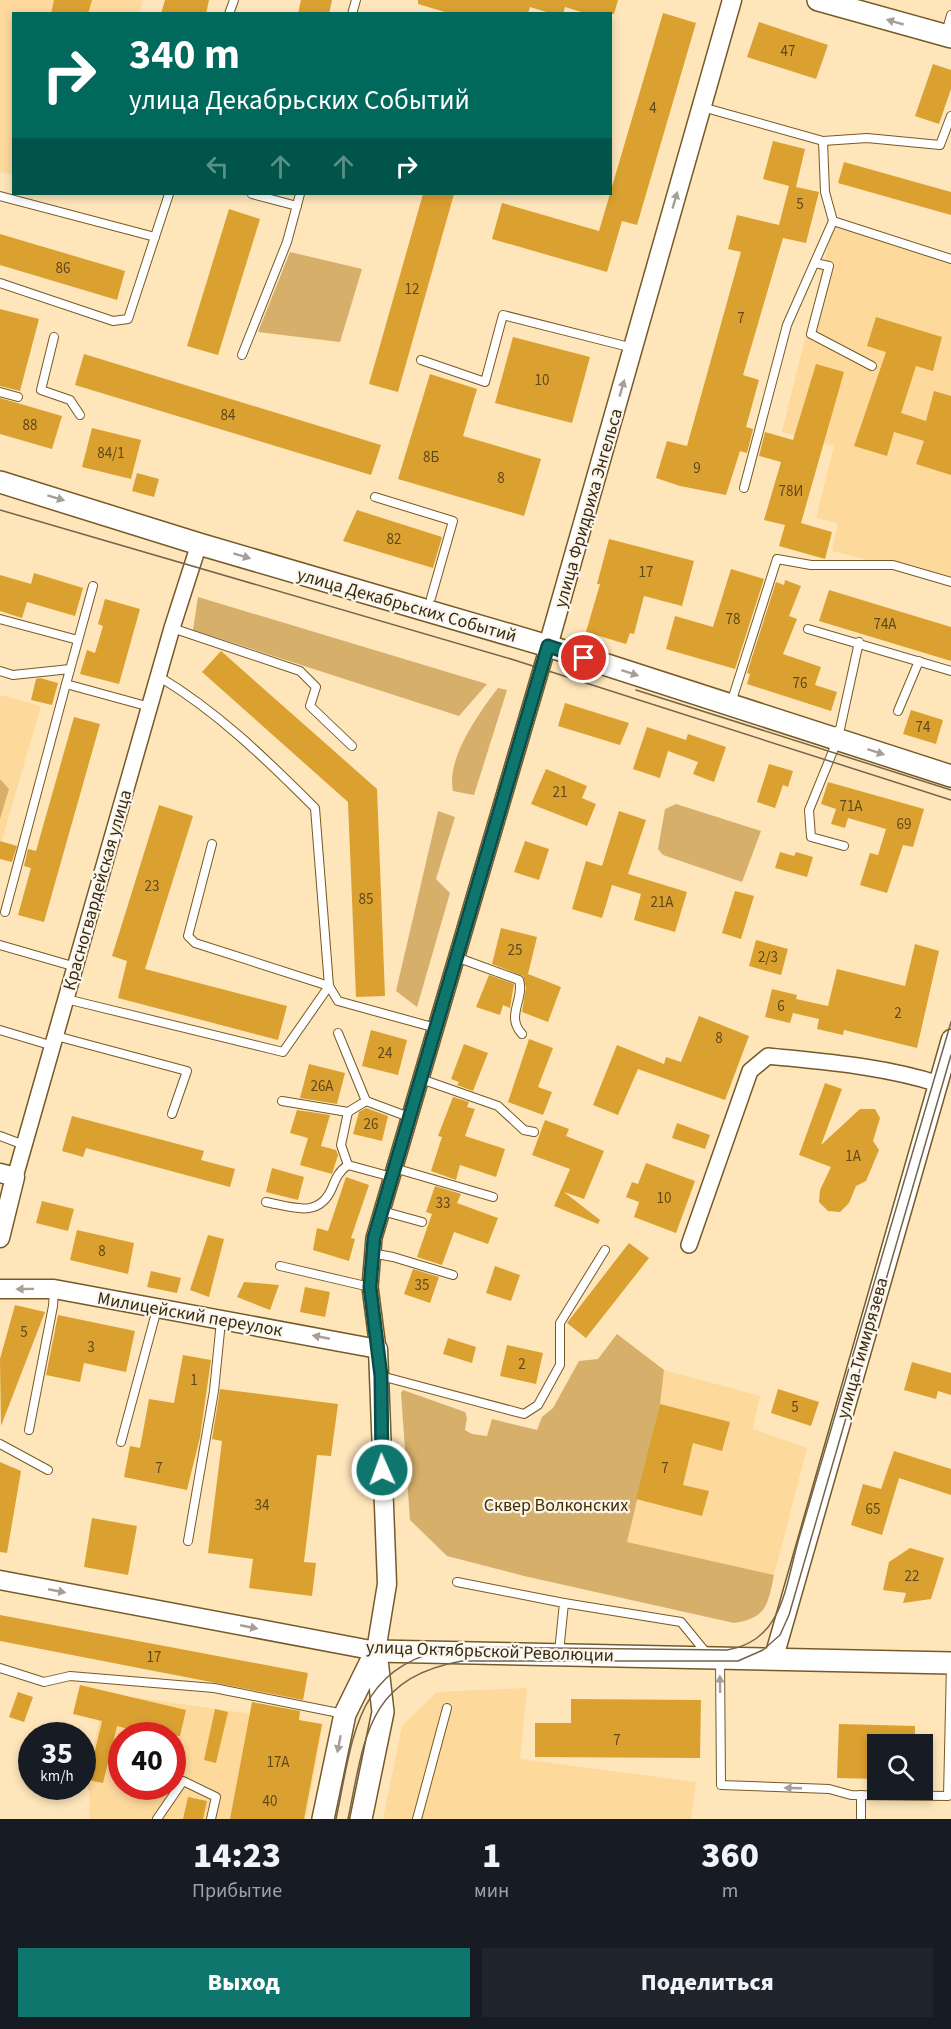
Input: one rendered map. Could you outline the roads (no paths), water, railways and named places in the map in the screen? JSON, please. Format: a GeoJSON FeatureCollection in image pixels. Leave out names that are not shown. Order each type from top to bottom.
{"type":"FeatureCollection","features":[{"type":"Feature","properties":{"kind":"main road"},"geometry":{"type":"LineString","coordinates":[[818,0],[948,37]]}},
{"type":"Feature","properties":{"kind":"main road","name":"улица Декабрьских Событий"},"geometry":{"type":"LineString","coordinates":[[0,482],[199,544],[548,646],[951,776]]}},
{"type":"Feature","properties":{"kind":"main road","name":"улица Октябрьской Революции"},"geometry":{"type":"LineString","coordinates":[[376,1651],[774,1657],[951,1663]]}},
{"type":"Feature","properties":{"kind":"main road","name":"улица Фридриха Энгельса"},"geometry":{"type":"LineString","coordinates":[[323,1819],[345,1714],[376,1651]]}},
{"type":"Feature","properties":{"kind":"main road","name":"улица Фридриха Энгельса"},"geometry":{"type":"LineString","coordinates":[[361,1819],[382,1712],[376,1651]]}},
{"type":"Feature","properties":{"kind":"street","name":"улица Фридриха Энгельса"},"geometry":{"type":"LineString","coordinates":[[376,1651],[387,1584],[380,1447],[381,1376],[370,1287],[372,1253],[393,1172],[548,646],[732,0]]}},
{"type":"Feature","properties":{"kind":"street","name":"Красногвардейская улица"},"geometry":{"type":"LineString","coordinates":[[0,1238],[8,1175],[26,1146],[158,676],[199,544]]}},
{"type":"Feature","properties":{"kind":"street","name":"улица Тимирязева"},"geometry":{"type":"LineString","coordinates":[[774,1657],[951,1039]]}},
{"type":"Feature","properties":{"kind":"street"},"geometry":{"type":"LineString","coordinates":[[689,1245],[750,1071],[768,1056],[877,1068],[910,1074],[939,1084]]}},
{"type":"Feature","properties":{"kind":"street","name":"Милицейский переулок"},"geometry":{"type":"LineString","coordinates":[[0,1289],[54,1289],[378,1349]]}},
{"type":"Feature","properties":{"kind":"street","name":"улица Октябрьской Революции"},"geometry":{"type":"LineString","coordinates":[[0,1580],[376,1651]]}},
{"type":"Feature","properties":{"kind":"lane"},"geometry":{"type":"LineString","coordinates":[[948,37],[951,15]]}},
{"type":"Feature","properties":{"kind":"lane"},"geometry":{"type":"LineString","coordinates":[[702,107],[824,141],[867,138],[940,145],[951,116]]}},
{"type":"Feature","properties":{"kind":"lane"},"geometry":{"type":"LineString","coordinates":[[744,488],[787,325],[833,221],[825,192],[824,141]]}},
{"type":"Feature","properties":{"kind":"lane"},"geometry":{"type":"LineString","coordinates":[[0,283],[113,321],[128,319],[170,195]]}},
{"type":"Feature","properties":{"kind":"lane"},"geometry":{"type":"LineString","coordinates":[[256,195],[297,206]]}},
{"type":"Feature","properties":{"kind":"lane"},"geometry":{"type":"LineString","coordinates":[[242,355],[287,242],[300,195]]}},
{"type":"Feature","properties":{"kind":"lane"},"geometry":{"type":"LineString","coordinates":[[0,196],[155,237]]}},
{"type":"Feature","properties":{"kind":"lane"},"geometry":{"type":"LineString","coordinates":[[833,221],[951,259]]}},
{"type":"Feature","properties":{"kind":"lane"},"geometry":{"type":"LineString","coordinates":[[815,263],[829,266],[811,334],[872,366]]}},
{"type":"Feature","properties":{"kind":"lane"},"geometry":{"type":"LineString","coordinates":[[421,360],[485,382],[503,315],[633,348]]}},
{"type":"Feature","properties":{"kind":"lane"},"geometry":{"type":"LineString","coordinates":[[54,337],[40,390],[70,399],[80,415]]}},
{"type":"Feature","properties":{"kind":"lane"},"geometry":{"type":"LineString","coordinates":[[0,392],[18,397]]}},
{"type":"Feature","properties":{"kind":"lane"},"geometry":{"type":"LineString","coordinates":[[375,497],[453,521],[431,598]]}},
{"type":"Feature","properties":{"kind":"lane"},"geometry":{"type":"LineString","coordinates":[[730,704],[777,559],[811,565],[893,566],[951,582]]}},
{"type":"Feature","properties":{"kind":"lane"},"geometry":{"type":"LineString","coordinates":[[5,912],[93,585]]}},
{"type":"Feature","properties":{"kind":"lane"},"geometry":{"type":"LineString","coordinates":[[0,619],[78,640]]}},
{"type":"Feature","properties":{"kind":"lane"},"geometry":{"type":"LineString","coordinates":[[172,628],[300,671],[316,687],[310,706],[352,746]]}},
{"type":"Feature","properties":{"kind":"lane"},"geometry":{"type":"LineString","coordinates":[[808,629],[859,642],[951,671]]}},
{"type":"Feature","properties":{"kind":"lane"},"geometry":{"type":"LineString","coordinates":[[844,846],[811,837],[809,810],[833,738],[840,729],[859,642]]}},
{"type":"Feature","properties":{"kind":"lane"},"geometry":{"type":"LineString","coordinates":[[898,711],[919,661]]}},
{"type":"Feature","properties":{"kind":"lane"},"geometry":{"type":"LineString","coordinates":[[0,671],[13,675],[70,669]]}},
{"type":"Feature","properties":{"kind":"lane"},"geometry":{"type":"LineString","coordinates":[[158,676],[206,707],[260,753],[315,808],[329,986],[338,1001],[436,1028]]}},
{"type":"Feature","properties":{"kind":"lane"},"geometry":{"type":"LineString","coordinates":[[66,684],[150,707]]}},
{"type":"Feature","properties":{"kind":"lane"},"geometry":{"type":"LineString","coordinates":[[212,844],[188,936],[195,943],[329,986]]}},
{"type":"Feature","properties":{"kind":"lane"},"geometry":{"type":"LineString","coordinates":[[0,945],[76,967]]}},
{"type":"Feature","properties":{"kind":"lane"},"geometry":{"type":"LineString","coordinates":[[456,957],[519,980],[521,986],[514,1019],[516,1027],[522,1034]]}},
{"type":"Feature","properties":{"kind":"lane"},"geometry":{"type":"LineString","coordinates":[[66,999],[283,1052],[329,986]]}},
{"type":"Feature","properties":{"kind":"lane"},"geometry":{"type":"LineString","coordinates":[[0,1030],[187,1071],[172,1114]]}},
{"type":"Feature","properties":{"kind":"lane"},"geometry":{"type":"LineString","coordinates":[[338,1033],[366,1101],[410,1117]]}},
{"type":"Feature","properties":{"kind":"lane"},"geometry":{"type":"LineString","coordinates":[[421,1079],[498,1106],[524,1130],[534,1132]]}},
{"type":"Feature","properties":{"kind":"lane"},"geometry":{"type":"LineString","coordinates":[[282,1101],[348,1112],[366,1101]]}},
{"type":"Feature","properties":{"kind":"lane"},"geometry":{"type":"LineString","coordinates":[[348,1112],[341,1145],[348,1165]]}},
{"type":"Feature","properties":{"kind":"lane"},"geometry":{"type":"LineString","coordinates":[[0,1136],[26,1146]]}},
{"type":"Feature","properties":{"kind":"lane"},"geometry":{"type":"LineString","coordinates":[[266,1202],[310,1210],[316,1208],[329,1195],[339,1171],[348,1165],[393,1172],[494,1197]]}},
{"type":"Feature","properties":{"kind":"lane"},"geometry":{"type":"LineString","coordinates":[[382,1211],[422,1222]]}},
{"type":"Feature","properties":{"kind":"lane"},"geometry":{"type":"LineString","coordinates":[[381,1376],[524,1414],[538,1405],[560,1365],[560,1323],[605,1250]]}},
{"type":"Feature","properties":{"kind":"lane"},"geometry":{"type":"LineString","coordinates":[[372,1253],[453,1275]]}},
{"type":"Feature","properties":{"kind":"lane"},"geometry":{"type":"LineString","coordinates":[[280,1266],[370,1287]]}},
{"type":"Feature","properties":{"kind":"lane"},"geometry":{"type":"LineString","coordinates":[[28,1430],[53,1306],[54,1289]]}},
{"type":"Feature","properties":{"kind":"lane"},"geometry":{"type":"LineString","coordinates":[[121,1442],[158,1308]]}},
{"type":"Feature","properties":{"kind":"lane"},"geometry":{"type":"LineString","coordinates":[[188,1541],[214,1391],[221,1320]]}},
{"type":"Feature","properties":{"kind":"lane"},"geometry":{"type":"LineString","coordinates":[[0,1444],[48,1470]]}},
{"type":"Feature","properties":{"kind":"lane"},"geometry":{"type":"LineString","coordinates":[[457,1582],[564,1603],[681,1622],[714,1656],[721,1785],[829,1789],[861,1795],[948,1796],[951,1663]]}},
{"type":"Feature","properties":{"kind":"lane"},"geometry":{"type":"LineString","coordinates":[[559,1653],[564,1603]]}},
{"type":"Feature","properties":{"kind":"lane"},"geometry":{"type":"LineString","coordinates":[[0,1668],[44,1682],[70,1676],[214,1688],[345,1714]]}},
{"type":"Feature","properties":{"kind":"lane"},"geometry":{"type":"LineString","coordinates":[[417,1819],[447,1707]]}},
{"type":"Feature","properties":{"kind":"lane"},"geometry":{"type":"LineString","coordinates":[[157,1819],[183,1781],[216,1797],[210,1819]]}},
{"type":"Feature","properties":{"kind":"lane"},"geometry":{"type":"LineString","coordinates":[[861,1795],[861,1819]]}},
{"type":"Feature","properties":{"kind":"tram line"},"geometry":{"type":"LineString","coordinates":[[0,510],[511,659],[951,800]]}},
{"type":"Feature","properties":{"kind":"tram line"},"geometry":{"type":"LineString","coordinates":[[636,690],[951,790]]}},
{"type":"Feature","properties":{"kind":"tram line"},"geometry":{"type":"LineString","coordinates":[[336,1819],[348,1758],[365,1706],[379,1685],[399,1668],[425,1655],[460,1647],[727,1650],[746,1645],[771,1623],[785,1592],[951,1022]]}},
{"type":"Feature","properties":{"kind":"tram line"},"geometry":{"type":"LineString","coordinates":[[348,1819],[359,1763],[375,1716],[388,1697],[406,1681],[430,1669],[462,1661],[738,1661],[763,1650],[780,1635],[789,1615],[951,1055]]}},
{"type":"Feature","properties":{"kind":"park label","name":"Сквер Волконских"},"geometry":{"type":"Point","coordinates":[556,1505]}}]}
